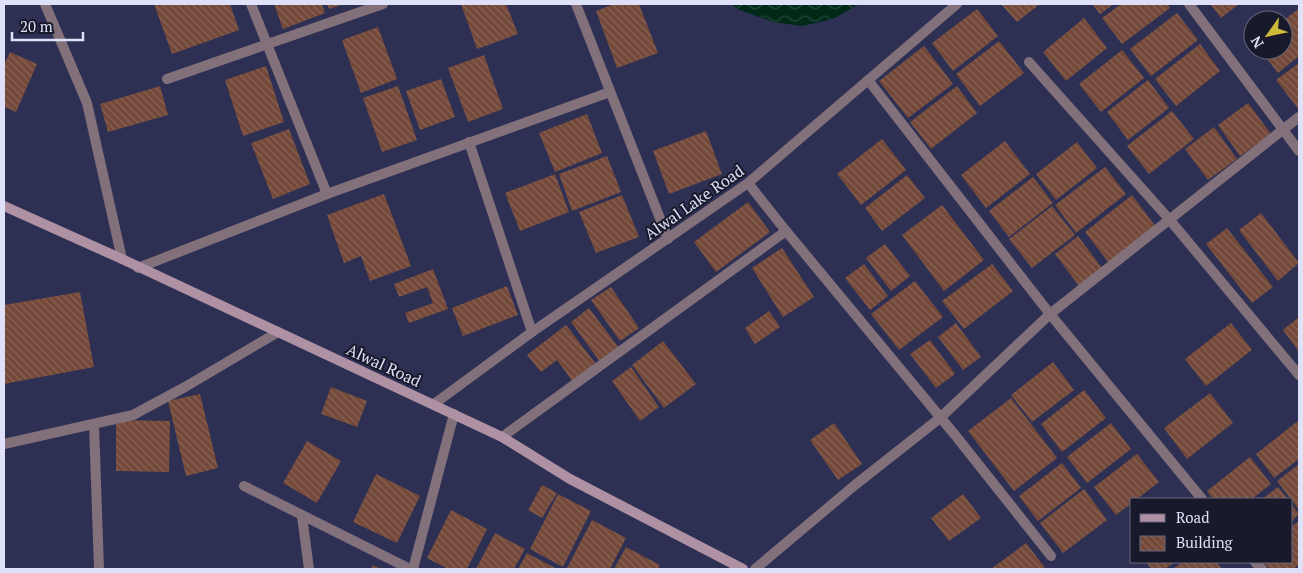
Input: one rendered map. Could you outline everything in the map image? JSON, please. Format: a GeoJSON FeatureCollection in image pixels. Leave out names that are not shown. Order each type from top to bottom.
{"type":"FeatureCollection","features":[{"type":"Feature","properties":{"kind":"main road","name":"Alwal Road"},"geometry":{"type":"LineString","coordinates":[[4,206],[122,259],[502,437],[570,479],[743,569]]}},
{"type":"Feature","properties":{"kind":"street"},"geometry":{"type":"LineString","coordinates":[[45,4],[87,103],[122,259]]}},
{"type":"Feature","properties":{"kind":"street"},"geometry":{"type":"LineString","coordinates":[[251,4],[268,42],[327,194]]}},
{"type":"Feature","properties":{"kind":"street"},"geometry":{"type":"LineString","coordinates":[[167,78],[383,4]]}},
{"type":"Feature","properties":{"kind":"street"},"geometry":{"type":"LineString","coordinates":[[576,4],[668,239]]}},
{"type":"Feature","properties":{"kind":"street","name":"Alwal Lake Road"},"geometry":{"type":"LineString","coordinates":[[434,404],[532,332],[748,184],[957,4]]}},
{"type":"Feature","properties":{"kind":"street"},"geometry":{"type":"LineString","coordinates":[[1189,4],[1299,151]]}},
{"type":"Feature","properties":{"kind":"street"},"geometry":{"type":"LineString","coordinates":[[1029,62],[1169,219],[1299,375]]}},
{"type":"Feature","properties":{"kind":"street"},"geometry":{"type":"LineString","coordinates":[[868,80],[1050,314],[1201,498]]}},
{"type":"Feature","properties":{"kind":"street"},"geometry":{"type":"LineString","coordinates":[[138,268],[327,194],[610,92]]}},
{"type":"Feature","properties":{"kind":"street"},"geometry":{"type":"LineString","coordinates":[[755,569],[854,485],[940,418],[1050,314],[1299,116]]}},
{"type":"Feature","properties":{"kind":"street"},"geometry":{"type":"LineString","coordinates":[[469,142],[532,332]]}},
{"type":"Feature","properties":{"kind":"street"},"geometry":{"type":"LineString","coordinates":[[748,184],[956,435],[1051,556]]}},
{"type":"Feature","properties":{"kind":"street"},"geometry":{"type":"LineString","coordinates":[[502,437],[786,232]]}},
{"type":"Feature","properties":{"kind":"street"},"geometry":{"type":"LineString","coordinates":[[4,444],[133,415],[278,332]]}},
{"type":"Feature","properties":{"kind":"street"},"geometry":{"type":"LineString","coordinates":[[244,486],[411,569],[454,414]]}},
{"type":"Feature","properties":{"kind":"street"},"geometry":{"type":"LineString","coordinates":[[94,424],[99,569]]}},
{"type":"Feature","properties":{"kind":"street"},"geometry":{"type":"LineString","coordinates":[[302,516],[309,569]]}},
{"type":"Feature","properties":{"kind":"water"},"geometry":{"type":"Polygon","coordinates":[[[732,4],[859,4],[833,19],[802,26],[773,22],[737,9],[732,4]]]}},
{"type":"Feature","properties":{"kind":"building"},"geometry":{"type":"Polygon","coordinates":[[[154,4],[230,4],[239,30],[172,54],[154,4]]]}},
{"type":"Feature","properties":{"kind":"building"},"geometry":{"type":"Polygon","coordinates":[[[274,4],[322,4],[325,13],[283,29],[274,4]]]}},
{"type":"Feature","properties":{"kind":"building"},"geometry":{"type":"Polygon","coordinates":[[[327,4],[344,4],[329,9],[327,4]]]}},
{"type":"Feature","properties":{"kind":"building"},"geometry":{"type":"Polygon","coordinates":[[[461,4],[506,4],[518,34],[477,49],[461,4]]]}},
{"type":"Feature","properties":{"kind":"building"},"geometry":{"type":"Polygon","coordinates":[[[614,4],[639,4],[658,53],[617,68],[596,11],[614,4]]]}},
{"type":"Feature","properties":{"kind":"building"},"geometry":{"type":"Polygon","coordinates":[[[1001,4],[1040,4],[1017,22],[1001,4]]]}},
{"type":"Feature","properties":{"kind":"building"},"geometry":{"type":"Polygon","coordinates":[[[1092,4],[1114,4],[1100,14],[1092,4]]]}},
{"type":"Feature","properties":{"kind":"building"},"geometry":{"type":"Polygon","coordinates":[[[1121,4],[1167,4],[1170,8],[1122,44],[1102,18],[1121,4]]]}},
{"type":"Feature","properties":{"kind":"building"},"geometry":{"type":"Polygon","coordinates":[[[1210,4],[1239,4],[1221,18],[1210,4]]]}},
{"type":"Feature","properties":{"kind":"building"},"geometry":{"type":"Polygon","coordinates":[[[977,9],[998,36],[953,71],[932,43],[977,9]]]}},
{"type":"Feature","properties":{"kind":"building"},"geometry":{"type":"Polygon","coordinates":[[[1298,9],[1299,56],[1278,73],[1268,60],[1293,60],[1293,13],[1298,9]]]}},
{"type":"Feature","properties":{"kind":"building"},"geometry":{"type":"Polygon","coordinates":[[[1177,13],[1198,40],[1151,76],[1130,49],[1177,13]]]}},
{"type":"Feature","properties":{"kind":"building"},"geometry":{"type":"Polygon","coordinates":[[[1084,18],[1107,48],[1066,81],[1043,52],[1084,18]]]}},
{"type":"Feature","properties":{"kind":"building"},"geometry":{"type":"Polygon","coordinates":[[[378,27],[397,79],[361,93],[342,40],[378,27]]]}},
{"type":"Feature","properties":{"kind":"building"},"geometry":{"type":"Polygon","coordinates":[[[999,41],[1024,73],[980,106],[956,74],[999,41]]]}},
{"type":"Feature","properties":{"kind":"building"},"geometry":{"type":"Polygon","coordinates":[[[1200,44],[1220,71],[1176,106],[1155,79],[1200,44]]]}},
{"type":"Feature","properties":{"kind":"building"},"geometry":{"type":"Polygon","coordinates":[[[924,46],[953,84],[908,118],[879,81],[924,46]]]}},
{"type":"Feature","properties":{"kind":"building"},"geometry":{"type":"Polygon","coordinates":[[[1122,50],[1144,78],[1101,112],[1079,84],[1122,50]]]}},
{"type":"Feature","properties":{"kind":"building"},"geometry":{"type":"Polygon","coordinates":[[[10,52],[37,64],[16,112],[4,107],[4,65],[10,52]]]}},
{"type":"Feature","properties":{"kind":"building"},"geometry":{"type":"Polygon","coordinates":[[[484,55],[503,109],[468,122],[448,68],[484,55]]]}},
{"type":"Feature","properties":{"kind":"building"},"geometry":{"type":"Polygon","coordinates":[[[1299,63],[1299,110],[1276,80],[1299,63]]]}},
{"type":"Feature","properties":{"kind":"building"},"geometry":{"type":"Polygon","coordinates":[[[266,66],[284,122],[243,136],[225,80],[266,66]]]}},
{"type":"Feature","properties":{"kind":"building"},"geometry":{"type":"Polygon","coordinates":[[[441,79],[455,117],[420,130],[406,91],[441,79]]]}},
{"type":"Feature","properties":{"kind":"building"},"geometry":{"type":"Polygon","coordinates":[[[1148,80],[1169,108],[1128,140],[1107,112],[1148,80]]]}},
{"type":"Feature","properties":{"kind":"building"},"geometry":{"type":"Polygon","coordinates":[[[160,86],[168,115],[108,132],[100,104],[160,86]]]}},
{"type":"Feature","properties":{"kind":"building"},"geometry":{"type":"Polygon","coordinates":[[[398,86],[417,140],[382,152],[363,98],[398,86]]]}},
{"type":"Feature","properties":{"kind":"building"},"geometry":{"type":"Polygon","coordinates":[[[957,86],[977,113],[931,149],[910,122],[957,86]]]}},
{"type":"Feature","properties":{"kind":"building"},"geometry":{"type":"Polygon","coordinates":[[[1248,103],[1271,134],[1240,156],[1218,125],[1248,103]]]}},
{"type":"Feature","properties":{"kind":"building"},"geometry":{"type":"Polygon","coordinates":[[[1172,111],[1194,139],[1149,174],[1127,146],[1172,111]]]}},
{"type":"Feature","properties":{"kind":"building"},"geometry":{"type":"Polygon","coordinates":[[[587,114],[602,153],[555,172],[539,133],[587,114]]]}},
{"type":"Feature","properties":{"kind":"building"},"geometry":{"type":"Polygon","coordinates":[[[1214,127],[1237,159],[1208,180],[1185,149],[1214,127]]]}},
{"type":"Feature","properties":{"kind":"building"},"geometry":{"type":"Polygon","coordinates":[[[289,129],[310,184],[273,199],[251,143],[289,129]]]}},
{"type":"Feature","properties":{"kind":"building"},"geometry":{"type":"Polygon","coordinates":[[[706,131],[722,174],[669,194],[653,151],[706,131]]]}},
{"type":"Feature","properties":{"kind":"building"},"geometry":{"type":"Polygon","coordinates":[[[882,139],[906,170],[861,205],[837,174],[882,139]]]}},
{"type":"Feature","properties":{"kind":"building"},"geometry":{"type":"Polygon","coordinates":[[[1005,141],[1030,174],[986,208],[961,175],[1005,141]]]}},
{"type":"Feature","properties":{"kind":"building"},"geometry":{"type":"Polygon","coordinates":[[[1077,142],[1097,168],[1056,200],[1036,174],[1077,142]]]}},
{"type":"Feature","properties":{"kind":"building"},"geometry":{"type":"Polygon","coordinates":[[[607,156],[621,192],[572,211],[559,174],[607,156]]]}},
{"type":"Feature","properties":{"kind":"building"},"geometry":{"type":"Polygon","coordinates":[[[1105,167],[1126,194],[1076,233],[1055,205],[1105,167]]]}},
{"type":"Feature","properties":{"kind":"building"},"geometry":{"type":"Polygon","coordinates":[[[555,174],[569,212],[520,231],[505,193],[555,174]]]}},
{"type":"Feature","properties":{"kind":"building"},"geometry":{"type":"Polygon","coordinates":[[[907,175],[925,198],[882,231],[865,208],[907,175]]]}},
{"type":"Feature","properties":{"kind":"building"},"geometry":{"type":"Polygon","coordinates":[[[1033,177],[1053,203],[1009,237],[989,211],[1033,177]]]}},
{"type":"Feature","properties":{"kind":"building"},"geometry":{"type":"Polygon","coordinates":[[[384,194],[411,266],[370,281],[361,256],[344,263],[327,215],[384,194]]]}},
{"type":"Feature","properties":{"kind":"building"},"geometry":{"type":"Polygon","coordinates":[[[622,195],[639,237],[596,253],[579,212],[622,195]]]}},
{"type":"Feature","properties":{"kind":"building"},"geometry":{"type":"Polygon","coordinates":[[[1132,195],[1156,227],[1109,263],[1085,232],[1132,195]]]}},
{"type":"Feature","properties":{"kind":"building"},"geometry":{"type":"Polygon","coordinates":[[[748,202],[770,232],[716,272],[694,242],[748,202]]]}},
{"type":"Feature","properties":{"kind":"building"},"geometry":{"type":"Polygon","coordinates":[[[942,205],[984,260],[944,291],[902,235],[942,205]]]}},
{"type":"Feature","properties":{"kind":"building"},"geometry":{"type":"Polygon","coordinates":[[[1052,206],[1075,235],[1032,268],[1009,239],[1052,206]]]}},
{"type":"Feature","properties":{"kind":"building"},"geometry":{"type":"Polygon","coordinates":[[[1261,213],[1299,263],[1278,281],[1239,230],[1261,213]]]}},
{"type":"Feature","properties":{"kind":"building"},"geometry":{"type":"Polygon","coordinates":[[[1227,228],[1273,287],[1252,303],[1206,244],[1227,228]]]}},
{"type":"Feature","properties":{"kind":"building"},"geometry":{"type":"Polygon","coordinates":[[[1078,236],[1102,268],[1079,286],[1055,254],[1078,236]]]}},
{"type":"Feature","properties":{"kind":"building"},"geometry":{"type":"Polygon","coordinates":[[[885,244],[910,276],[891,291],[866,258],[885,244]]]}},
{"type":"Feature","properties":{"kind":"building"},"geometry":{"type":"Polygon","coordinates":[[[782,248],[814,297],[783,317],[752,268],[782,248]]]}},
{"type":"Feature","properties":{"kind":"building"},"geometry":{"type":"Polygon","coordinates":[[[864,264],[888,296],[870,310],[845,278],[864,264]]]}},
{"type":"Feature","properties":{"kind":"building"},"geometry":{"type":"Polygon","coordinates":[[[992,264],[1013,291],[964,329],[942,301],[992,264]]]}},
{"type":"Feature","properties":{"kind":"building"},"geometry":{"type":"Polygon","coordinates":[[[433,269],[448,309],[409,323],[405,313],[433,303],[427,287],[399,297],[394,284],[433,269]]]}},
{"type":"Feature","properties":{"kind":"building"},"geometry":{"type":"Polygon","coordinates":[[[915,281],[943,317],[899,350],[871,314],[915,281]]]}},
{"type":"Feature","properties":{"kind":"building"},"geometry":{"type":"Polygon","coordinates":[[[507,286],[518,315],[463,336],[452,308],[507,286]]]}},
{"type":"Feature","properties":{"kind":"building"},"geometry":{"type":"Polygon","coordinates":[[[611,287],[639,328],[620,341],[591,300],[611,287]]]}},
{"type":"Feature","properties":{"kind":"building"},"geometry":{"type":"Polygon","coordinates":[[[80,292],[94,367],[4,384],[4,305],[80,292]]]}},
{"type":"Feature","properties":{"kind":"building"},"geometry":{"type":"Polygon","coordinates":[[[589,308],[619,348],[600,362],[571,322],[589,308]]]}},
{"type":"Feature","properties":{"kind":"building"},"geometry":{"type":"Polygon","coordinates":[[[769,311],[780,327],[755,344],[745,328],[769,311]]]}},
{"type":"Feature","properties":{"kind":"building"},"geometry":{"type":"Polygon","coordinates":[[[1299,317],[1299,352],[1283,330],[1299,317]]]}},
{"type":"Feature","properties":{"kind":"building"},"geometry":{"type":"Polygon","coordinates":[[[956,323],[981,357],[963,370],[938,337],[956,323]]]}},
{"type":"Feature","properties":{"kind":"building"},"geometry":{"type":"Polygon","coordinates":[[[1231,323],[1252,350],[1206,386],[1185,359],[1231,323]]]}},
{"type":"Feature","properties":{"kind":"building"},"geometry":{"type":"Polygon","coordinates":[[[566,325],[596,364],[573,382],[557,360],[541,372],[527,355],[566,325]]]}},
{"type":"Feature","properties":{"kind":"building"},"geometry":{"type":"Polygon","coordinates":[[[930,340],[955,374],[936,388],[910,354],[930,340]]]}},
{"type":"Feature","properties":{"kind":"building"},"geometry":{"type":"Polygon","coordinates":[[[663,341],[696,384],[664,408],[632,365],[663,341]]]}},
{"type":"Feature","properties":{"kind":"building"},"geometry":{"type":"Polygon","coordinates":[[[1053,362],[1074,390],[1032,422],[1011,395],[1053,362]]]}},
{"type":"Feature","properties":{"kind":"building"},"geometry":{"type":"Polygon","coordinates":[[[631,367],[659,407],[640,421],[612,381],[631,367]]]}},
{"type":"Feature","properties":{"kind":"building"},"geometry":{"type":"Polygon","coordinates":[[[331,387],[367,401],[357,427],[321,414],[331,387]]]}},
{"type":"Feature","properties":{"kind":"building"},"geometry":{"type":"Polygon","coordinates":[[[1084,390],[1106,418],[1062,452],[1041,424],[1084,390]]]}},
{"type":"Feature","properties":{"kind":"building"},"geometry":{"type":"Polygon","coordinates":[[[1210,393],[1233,423],[1187,459],[1164,428],[1210,393]]]}},
{"type":"Feature","properties":{"kind":"building"},"geometry":{"type":"Polygon","coordinates":[[[200,394],[218,468],[186,476],[168,401],[200,394]]]}},
{"type":"Feature","properties":{"kind":"building"},"geometry":{"type":"Polygon","coordinates":[[[1011,398],[1057,458],[1014,491],[968,431],[1011,398]]]}},
{"type":"Feature","properties":{"kind":"building"},"geometry":{"type":"Polygon","coordinates":[[[116,420],[170,421],[169,472],[116,471],[116,420]]]}},
{"type":"Feature","properties":{"kind":"building"},"geometry":{"type":"Polygon","coordinates":[[[1299,420],[1299,459],[1274,478],[1256,454],[1299,420]]]}},
{"type":"Feature","properties":{"kind":"building"},"geometry":{"type":"Polygon","coordinates":[[[834,423],[862,464],[838,480],[810,440],[834,423]]]}},
{"type":"Feature","properties":{"kind":"building"},"geometry":{"type":"Polygon","coordinates":[[[1111,423],[1131,449],[1087,483],[1067,457],[1111,423]]]}},
{"type":"Feature","properties":{"kind":"building"},"geometry":{"type":"Polygon","coordinates":[[[307,441],[341,461],[317,503],[283,483],[307,441]]]}},
{"type":"Feature","properties":{"kind":"building"},"geometry":{"type":"Polygon","coordinates":[[[1137,454],[1159,482],[1138,498],[1130,498],[1130,504],[1116,515],[1094,487],[1137,454]]]}},
{"type":"Feature","properties":{"kind":"building"},"geometry":{"type":"Polygon","coordinates":[[[1250,457],[1271,484],[1253,498],[1212,498],[1207,491],[1250,457]]]}},
{"type":"Feature","properties":{"kind":"building"},"geometry":{"type":"Polygon","coordinates":[[[1062,463],[1081,488],[1038,521],[1019,496],[1062,463]]]}},
{"type":"Feature","properties":{"kind":"building"},"geometry":{"type":"Polygon","coordinates":[[[1299,464],[1299,510],[1293,502],[1293,498],[1290,498],[1277,481],[1299,464]]]}},
{"type":"Feature","properties":{"kind":"building"},"geometry":{"type":"Polygon","coordinates":[[[376,474],[420,496],[397,543],[353,522],[376,474]]]}},
{"type":"Feature","properties":{"kind":"building"},"geometry":{"type":"Polygon","coordinates":[[[542,485],[557,493],[542,518],[528,510],[542,485]]]}},
{"type":"Feature","properties":{"kind":"building"},"geometry":{"type":"Polygon","coordinates":[[[1278,487],[1287,498],[1263,498],[1278,487]]]}},
{"type":"Feature","properties":{"kind":"building"},"geometry":{"type":"Polygon","coordinates":[[[1084,489],[1107,520],[1063,553],[1040,523],[1084,489]]]}},
{"type":"Feature","properties":{"kind":"building"},"geometry":{"type":"Polygon","coordinates":[[[558,494],[591,511],[563,567],[530,549],[558,494]]]}},
{"type":"Feature","properties":{"kind":"building"},"geometry":{"type":"Polygon","coordinates":[[[963,494],[981,518],[949,541],[931,518],[963,494]]]}},
{"type":"Feature","properties":{"kind":"building"},"geometry":{"type":"Polygon","coordinates":[[[1293,506],[1299,514],[1293,520],[1293,506]]]}},
{"type":"Feature","properties":{"kind":"building"},"geometry":{"type":"Polygon","coordinates":[[[451,510],[487,529],[467,569],[448,569],[427,558],[451,510]]]}},
{"type":"Feature","properties":{"kind":"building"},"geometry":{"type":"Polygon","coordinates":[[[592,520],[626,538],[610,569],[569,569],[567,568],[592,520]]]}},
{"type":"Feature","properties":{"kind":"building"},"geometry":{"type":"Polygon","coordinates":[[[1299,521],[1299,565],[1293,569],[1269,569],[1264,563],[1293,563],[1293,525],[1299,521]]]}},
{"type":"Feature","properties":{"kind":"building"},"geometry":{"type":"Polygon","coordinates":[[[495,533],[525,549],[514,569],[476,569],[495,533]]]}},
{"type":"Feature","properties":{"kind":"building"},"geometry":{"type":"Polygon","coordinates":[[[1026,543],[1046,569],[991,569],[1026,543]]]}},
{"type":"Feature","properties":{"kind":"building"},"geometry":{"type":"Polygon","coordinates":[[[626,547],[660,565],[658,569],[614,569],[626,547]]]}},
{"type":"Feature","properties":{"kind":"building"},"geometry":{"type":"Polygon","coordinates":[[[527,553],[557,569],[518,569],[527,553]]]}},
{"type":"Feature","properties":{"kind":"building"},"geometry":{"type":"Polygon","coordinates":[[[1147,563],[1174,563],[1165,569],[1151,569],[1147,563]]]}},
{"type":"Feature","properties":{"kind":"building"},"geometry":{"type":"Polygon","coordinates":[[[1181,563],[1217,563],[1222,569],[1173,569],[1181,563]]]}},
{"type":"Feature","properties":{"kind":"building"},"geometry":{"type":"Polygon","coordinates":[[[373,565],[382,569],[371,569],[373,565]]]}}]}
